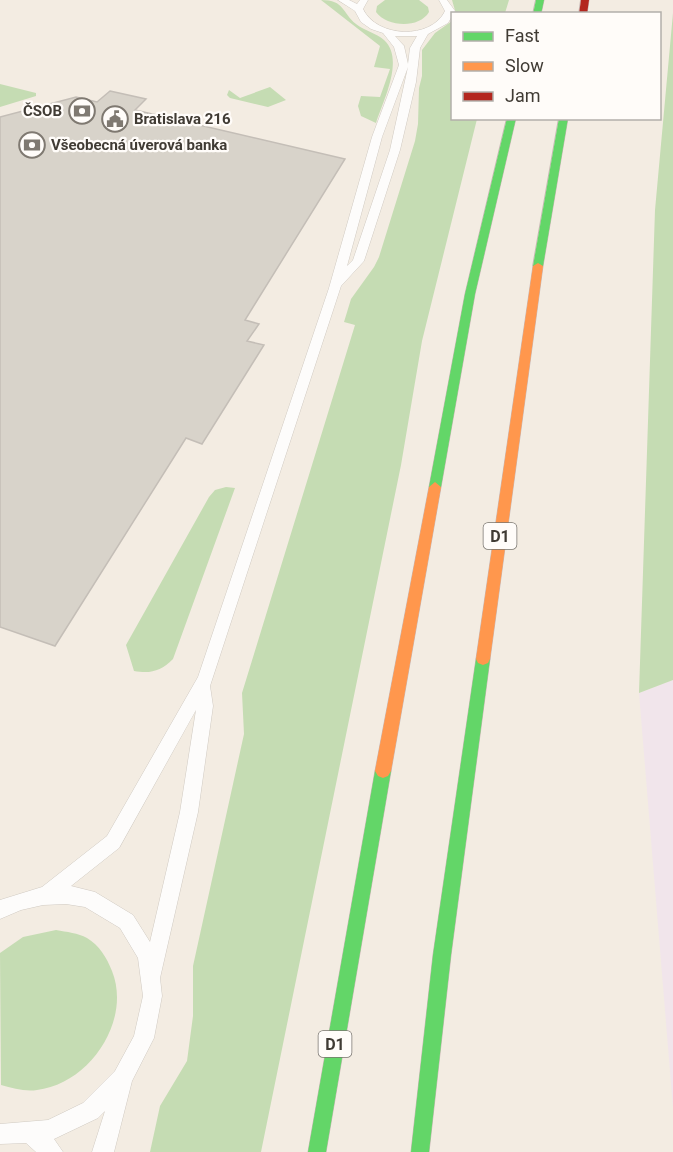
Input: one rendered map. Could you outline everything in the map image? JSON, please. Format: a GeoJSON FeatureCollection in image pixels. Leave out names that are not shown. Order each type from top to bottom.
{"type":"FeatureCollection","features":[{"type":"Feature","properties":{"kind":"highway","name":"D1"},"geometry":{"type":"LineString","coordinates":[[317,1152],[353,936],[470,294],[512,120]]}},
{"type":"Feature","properties":{"kind":"highway","name":"D1"},"geometry":{"type":"LineString","coordinates":[[420,1152],[442,955],[532,302],[564,120]]}},
{"type":"Feature","properties":{"kind":"lane"},"geometry":{"type":"LineString","coordinates":[[342,0],[362,4],[366,22],[386,31],[405,34],[424,32],[442,25],[450,11],[443,0]]}},
{"type":"Feature","properties":{"kind":"lane"},"geometry":{"type":"LineString","coordinates":[[46,895],[112,842],[202,686],[335,288],[377,137],[404,65],[399,46],[386,31]]}},
{"type":"Feature","properties":{"kind":"lane"},"geometry":{"type":"LineString","coordinates":[[335,288],[358,261],[395,150],[411,82],[415,48],[424,32]]}},
{"type":"Feature","properties":{"kind":"lane"},"geometry":{"type":"LineString","coordinates":[[151,976],[189,812],[206,706],[202,686]]}},
{"type":"Feature","properties":{"kind":"lane"},"geometry":{"type":"LineString","coordinates":[[0,910],[16,902],[46,895],[73,895],[98,902],[115,913],[137,937],[148,962],[153,993],[148,1028],[142,1045],[124,1079],[103,1152]]}},
{"type":"Feature","properties":{"kind":"lane"},"geometry":{"type":"LineString","coordinates":[[0,1134],[34,1136],[56,1131],[95,1109],[124,1079]]}},
{"type":"Feature","properties":{"kind":"lane"},"geometry":{"type":"LineString","coordinates":[[34,1136],[52,1152]]}},
{"type":"Feature","properties":{"kind":"shaded area"},"geometry":{"type":"Polygon","coordinates":[[[673,680],[673,1108],[639,693],[673,680]]]}},
{"type":"Feature","properties":{"kind":"green space"},"geometry":{"type":"Polygon","coordinates":[[[321,0],[335,2],[351,20],[384,40],[390,48],[393,69],[376,123],[361,116],[358,106],[361,96],[380,97],[390,69],[374,67],[380,46],[321,0]]]}},
{"type":"Feature","properties":{"kind":"green space"},"geometry":{"type":"Polygon","coordinates":[[[385,0],[419,0],[428,7],[429,12],[418,21],[395,23],[381,17],[376,12],[377,6],[385,0]]]}},
{"type":"Feature","properties":{"kind":"green space"},"geometry":{"type":"Polygon","coordinates":[[[452,0],[509,0],[505,12],[455,12],[452,0]]]}},
{"type":"Feature","properties":{"kind":"green space"},"geometry":{"type":"Polygon","coordinates":[[[673,13],[673,680],[639,693],[655,210],[673,13]]]}},
{"type":"Feature","properties":{"kind":"green space"},"geometry":{"type":"Polygon","coordinates":[[[451,22],[451,120],[477,120],[422,341],[401,465],[261,1152],[150,1152],[160,1106],[187,1061],[193,1016],[193,966],[244,734],[242,693],[355,325],[344,322],[351,299],[379,257],[415,141],[422,76],[422,50],[435,33],[451,22]]]}},
{"type":"Feature","properties":{"kind":"green space"},"geometry":{"type":"Polygon","coordinates":[[[0,84],[36,93],[36,96],[0,107],[0,84]]]}},
{"type":"Feature","properties":{"kind":"green space"},"geometry":{"type":"Polygon","coordinates":[[[270,87],[286,100],[268,107],[230,98],[227,95],[229,90],[240,98],[270,87]]]}},
{"type":"Feature","properties":{"kind":"green space"},"geometry":{"type":"Polygon","coordinates":[[[226,487],[235,488],[173,659],[155,671],[134,671],[126,645],[209,497],[215,490],[226,487]]]}},
{"type":"Feature","properties":{"kind":"green space"},"geometry":{"type":"Polygon","coordinates":[[[56,930],[87,938],[99,948],[108,961],[117,990],[116,1010],[111,1029],[102,1047],[89,1063],[73,1076],[56,1085],[28,1090],[1,1085],[0,953],[23,937],[56,930]]]}},
{"type":"Feature","properties":{"kind":"building"},"geometry":{"type":"Polygon","coordinates":[[[110,91],[146,99],[135,110],[345,159],[245,320],[259,324],[247,341],[264,345],[202,444],[186,438],[55,646],[0,627],[0,117],[76,97],[97,102],[110,91]]]}},
{"type":"Feature","properties":{"kind":"traffic: fast"},"geometry":{"type":"LineString","coordinates":[[537,12],[540,0]]}},
{"type":"Feature","properties":{"kind":"traffic: fast"},"geometry":{"type":"LineString","coordinates":[[435,487],[470,294],[512,120]]}},
{"type":"Feature","properties":{"kind":"traffic: fast"},"geometry":{"type":"LineString","coordinates":[[538,266],[564,120]]}},
{"type":"Feature","properties":{"kind":"traffic: fast"},"geometry":{"type":"LineString","coordinates":[[420,1152],[442,955],[483,659]]}},
{"type":"Feature","properties":{"kind":"traffic: fast"},"geometry":{"type":"LineString","coordinates":[[317,1152],[383,771]]}},
{"type":"Feature","properties":{"kind":"traffic: slow"},"geometry":{"type":"LineString","coordinates":[[483,659],[538,266]]}},
{"type":"Feature","properties":{"kind":"traffic: slow"},"geometry":{"type":"LineString","coordinates":[[383,771],[435,487]]}},
{"type":"Feature","properties":{"kind":"traffic: jam"},"geometry":{"type":"LineString","coordinates":[[583,12],[585,0]]}},
{"type":"Feature","properties":{"kind":"place","name":"ČSOB"},"geometry":{"type":"Point","coordinates":[82,111]}},
{"type":"Feature","properties":{"kind":"place","name":"Bratislava 216"},"geometry":{"type":"Point","coordinates":[115,119]}},
{"type":"Feature","properties":{"kind":"place","name":"Všeobecná úverová banka"},"geometry":{"type":"Point","coordinates":[32,145]}}]}
